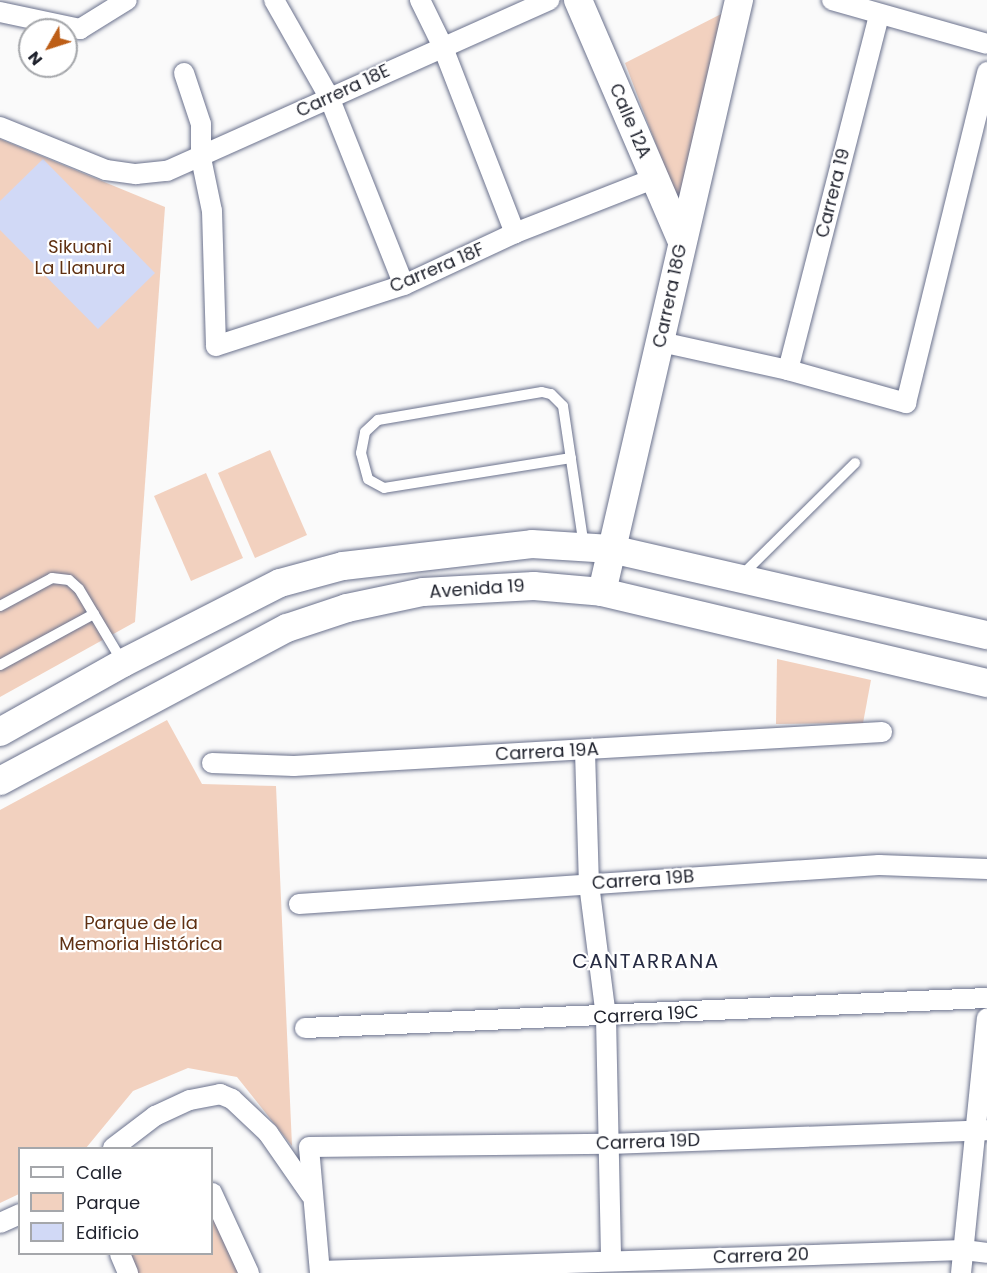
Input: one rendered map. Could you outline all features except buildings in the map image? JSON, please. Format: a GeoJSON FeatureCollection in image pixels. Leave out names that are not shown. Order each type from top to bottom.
{"type":"FeatureCollection","features":[{"type":"Feature","properties":{"kind":"main road","name":"Calle 12A"},"geometry":{"type":"LineString","coordinates":[[578,0],[682,241]]}},
{"type":"Feature","properties":{"kind":"main road","name":"Carrera 18G"},"geometry":{"type":"LineString","coordinates":[[602,592],[598,548],[661,342],[682,241],[739,0]]}},
{"type":"Feature","properties":{"kind":"main road","name":"Avenida 19"},"geometry":{"type":"LineString","coordinates":[[0,732],[123,663],[280,583],[343,566],[532,544],[598,548],[987,635]]}},
{"type":"Feature","properties":{"kind":"main road","name":"Avenida 19"},"geometry":{"type":"LineString","coordinates":[[0,781],[287,627],[346,608],[423,592],[501,586],[602,592],[987,683]]}},
{"type":"Feature","properties":{"kind":"street"},"geometry":{"type":"LineString","coordinates":[[0,12],[80,29],[127,0]]}},
{"type":"Feature","properties":{"kind":"street"},"geometry":{"type":"LineString","coordinates":[[274,0],[329,97],[404,285]]}},
{"type":"Feature","properties":{"kind":"street"},"geometry":{"type":"LineString","coordinates":[[420,0],[442,45],[515,233]]}},
{"type":"Feature","properties":{"kind":"street","name":"Carrera 18E"},"geometry":{"type":"LineString","coordinates":[[0,127],[98,167],[136,174],[167,171],[201,158],[442,45],[549,0]]}},
{"type":"Feature","properties":{"kind":"street"},"geometry":{"type":"LineString","coordinates":[[832,0],[987,44]]}},
{"type":"Feature","properties":{"kind":"street","name":"Carrera 19"},"geometry":{"type":"LineString","coordinates":[[788,370],[879,15]]}},
{"type":"Feature","properties":{"kind":"street"},"geometry":{"type":"LineString","coordinates":[[661,342],[788,370],[906,403],[987,72]]}},
{"type":"Feature","properties":{"kind":"street"},"geometry":{"type":"LineString","coordinates":[[184,74],[201,124],[201,158]]}},
{"type":"Feature","properties":{"kind":"street","name":"Carrera 18F"},"geometry":{"type":"LineString","coordinates":[[201,158],[212,211],[216,346],[404,285],[515,233],[655,178]]}},
{"type":"Feature","properties":{"kind":"street","name":"Carrera 19A"},"geometry":{"type":"LineString","coordinates":[[212,763],[294,766],[882,732]]}},
{"type":"Feature","properties":{"kind":"street"},"geometry":{"type":"LineString","coordinates":[[585,750],[589,884],[606,1017],[611,1260]]}},
{"type":"Feature","properties":{"kind":"street","name":"Carrera 19B"},"geometry":{"type":"LineString","coordinates":[[299,904],[879,865],[987,869]]}},
{"type":"Feature","properties":{"kind":"street","name":"Carrera 19C"},"geometry":{"type":"LineString","coordinates":[[305,1028],[606,1017],[987,998]]}},
{"type":"Feature","properties":{"kind":"street"},"geometry":{"type":"LineString","coordinates":[[961,1273],[982,1129],[987,1018]]}},
{"type":"Feature","properties":{"kind":"street"},"geometry":{"type":"LineString","coordinates":[[116,1147],[155,1116],[190,1100],[220,1094],[232,1099],[268,1133],[312,1196],[320,1272]]}},
{"type":"Feature","properties":{"kind":"street","name":"Carrera 19D"},"geometry":{"type":"LineString","coordinates":[[312,1196],[309,1147],[609,1144],[982,1129]]}},
{"type":"Feature","properties":{"kind":"street"},"geometry":{"type":"LineString","coordinates":[[213,1195],[249,1273]]}},
{"type":"Feature","properties":{"kind":"street"},"geometry":{"type":"LineString","coordinates":[[0,1223],[18,1215]]}},
{"type":"Feature","properties":{"kind":"street","name":"Carrera 20"},"geometry":{"type":"LineString","coordinates":[[320,1272],[611,1260],[963,1250],[987,1253]]}},
{"type":"Feature","properties":{"kind":"street"},"geometry":{"type":"LineString","coordinates":[[120,1255],[128,1273]]}},
{"type":"Feature","properties":{"kind":"lane"},"geometry":{"type":"LineString","coordinates":[[571,458],[384,488],[368,479],[361,453],[365,432],[378,420],[543,392],[551,394],[563,406],[571,458],[598,548]]}},
{"type":"Feature","properties":{"kind":"lane"},"geometry":{"type":"LineString","coordinates":[[739,578],[855,463]]}},
{"type":"Feature","properties":{"kind":"lane"},"geometry":{"type":"LineString","coordinates":[[0,606],[52,578],[69,580],[80,589],[123,663]]}},
{"type":"Feature","properties":{"kind":"lane"},"geometry":{"type":"LineString","coordinates":[[0,665],[94,614]]}},
{"type":"Feature","properties":{"kind":"green space"},"geometry":{"type":"Polygon","coordinates":[[[729,10],[682,213],[625,63],[729,10]]]}},
{"type":"Feature","properties":{"kind":"green space","name":"Sikuani La Llanura"},"geometry":{"type":"Polygon","coordinates":[[[0,139],[165,207],[135,622],[0,697],[0,139]]]}},
{"type":"Feature","properties":{"kind":"green space"},"geometry":{"type":"Polygon","coordinates":[[[270,450],[307,535],[255,558],[218,473],[270,450]]]}},
{"type":"Feature","properties":{"kind":"green space"},"geometry":{"type":"Polygon","coordinates":[[[206,473],[243,558],[191,581],[154,496],[206,473]]]}},
{"type":"Feature","properties":{"kind":"green space"},"geometry":{"type":"Polygon","coordinates":[[[777,659],[871,680],[863,723],[776,724],[777,659]]]}},
{"type":"Feature","properties":{"kind":"green space","name":"Parque de la Memoria Histórica"},"geometry":{"type":"Polygon","coordinates":[[[167,720],[202,784],[276,786],[292,1146],[237,1077],[188,1068],[133,1091],[87,1147],[18,1147],[18,1194],[0,1203],[0,810],[167,720]]]}},
{"type":"Feature","properties":{"kind":"green space"},"geometry":{"type":"Polygon","coordinates":[[[213,1200],[244,1273],[135,1273],[127,1255],[213,1255],[213,1200]]]}},
{"type":"Feature","properties":{"kind":"district","name":"CANTARRANA"},"geometry":{"type":"Point","coordinates":[646,961]}}]}
